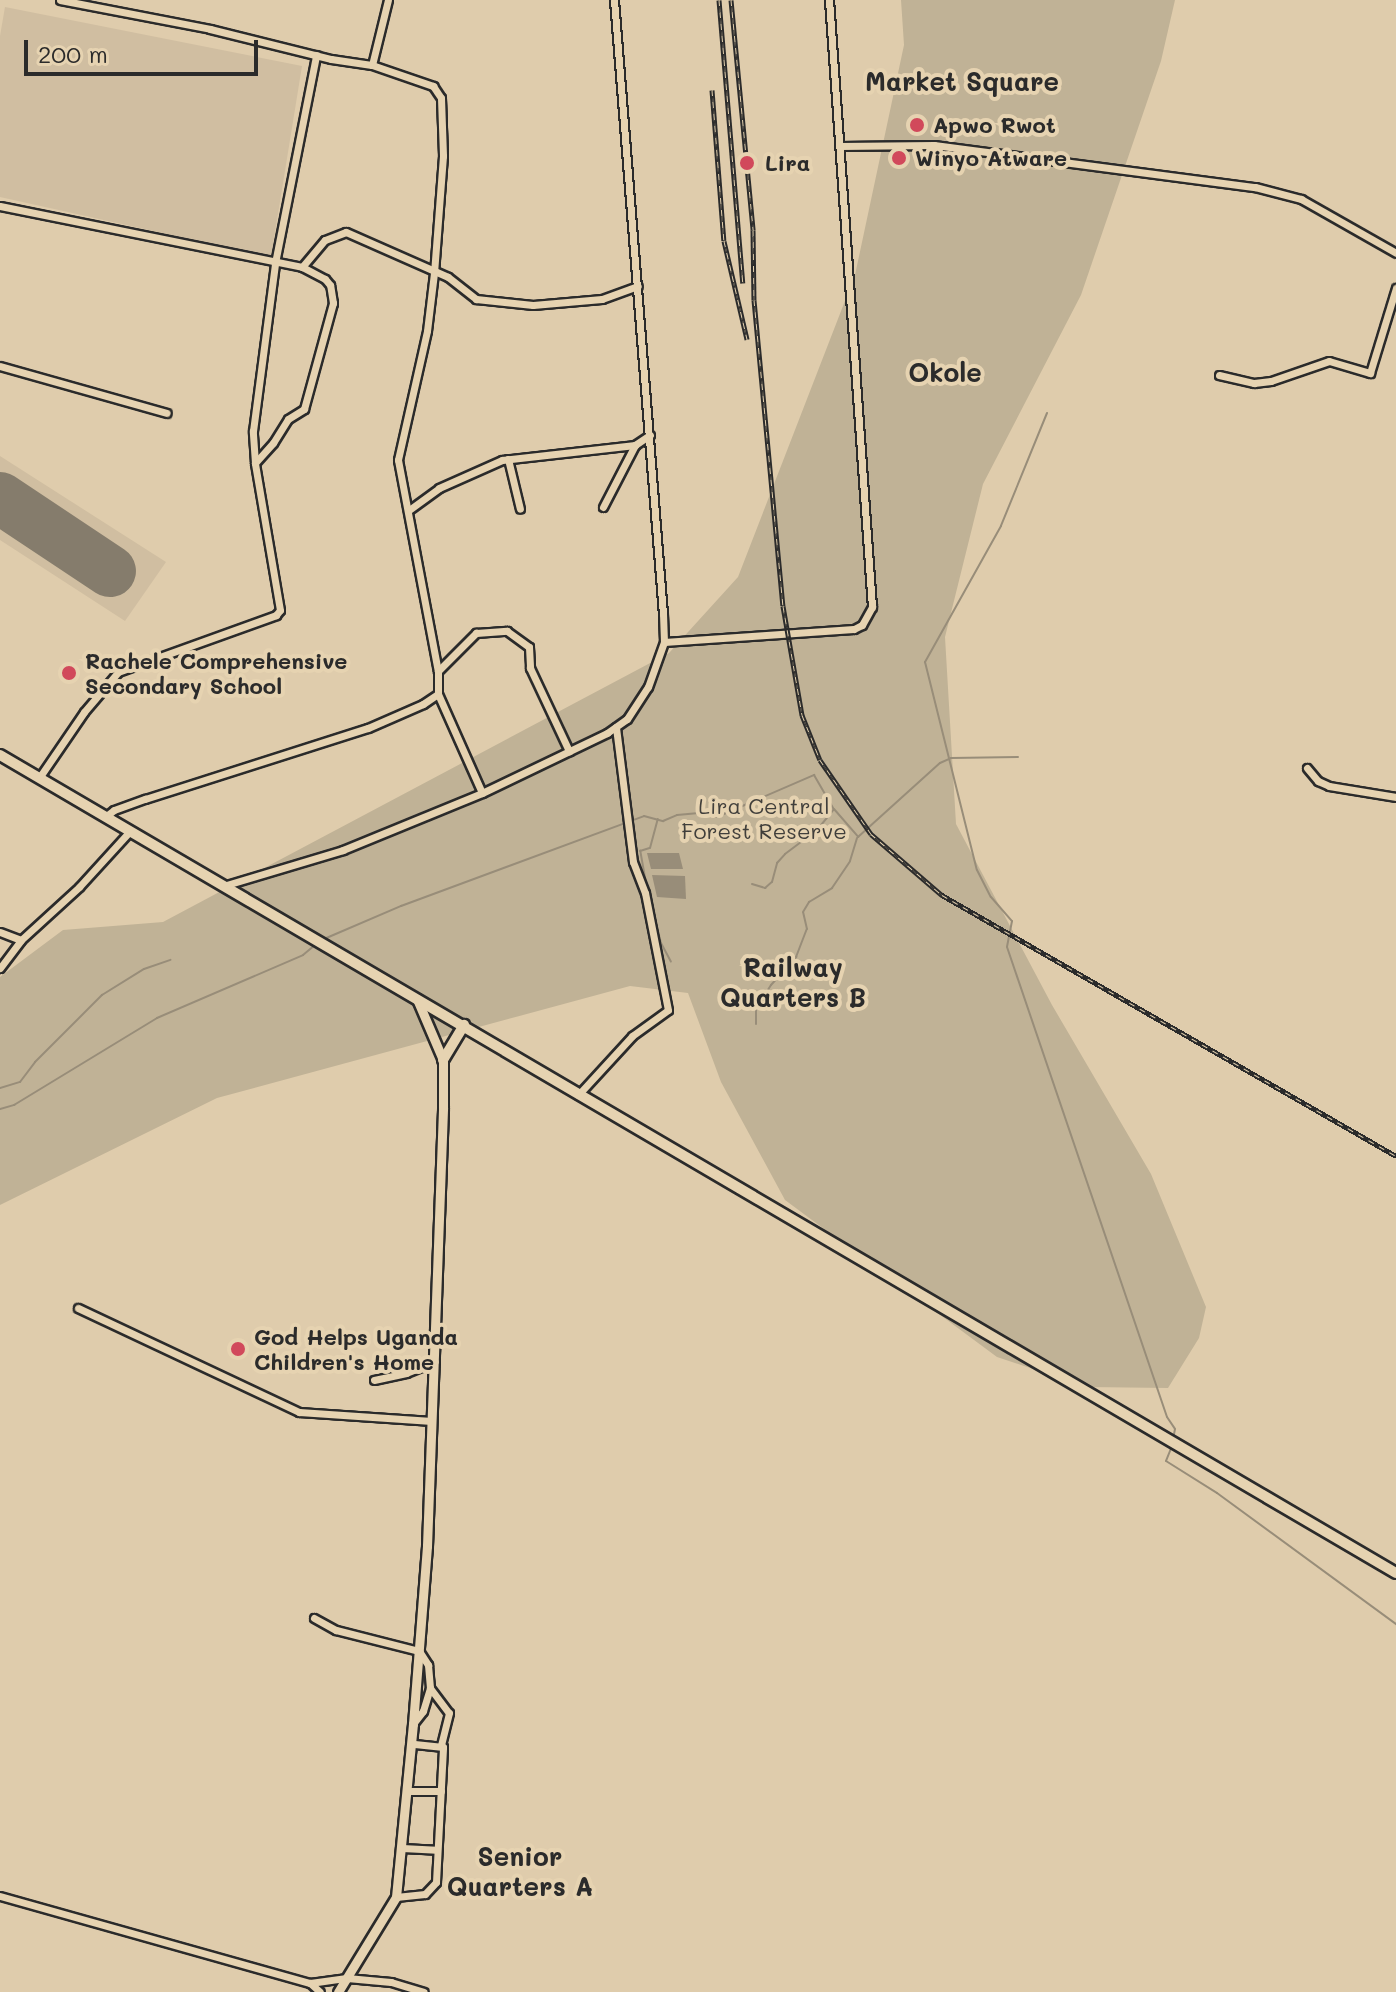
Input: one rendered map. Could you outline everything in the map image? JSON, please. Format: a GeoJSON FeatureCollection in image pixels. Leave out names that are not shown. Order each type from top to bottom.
{"type":"FeatureCollection","features":[{"type":"Feature","properties":{"kind":"main road"},"geometry":{"type":"LineString","coordinates":[[0,755],[1396,1573]]}},
{"type":"Feature","properties":{"kind":"main road"},"geometry":{"type":"LineString","coordinates":[[443,1060],[464,1025]]}},
{"type":"Feature","properties":{"kind":"street"},"geometry":{"type":"LineString","coordinates":[[60,0],[372,65],[433,86],[441,98],[443,156],[434,273],[427,331],[399,447],[438,671],[438,694],[482,793]]}},
{"type":"Feature","properties":{"kind":"street"},"geometry":{"type":"LineString","coordinates":[[372,65],[388,0]]}},
{"type":"Feature","properties":{"kind":"street"},"geometry":{"type":"LineString","coordinates":[[223,886],[343,850],[482,793],[616,727],[638,705],[664,642],[614,0]]}},
{"type":"Feature","properties":{"kind":"street"},"geometry":{"type":"LineString","coordinates":[[664,642],[854,629],[862,625],[872,607],[829,0]]}},
{"type":"Feature","properties":{"kind":"street"},"geometry":{"type":"LineString","coordinates":[[39,778],[84,712],[118,672],[276,615],[280,610],[255,463],[253,431],[275,263],[316,55]]}},
{"type":"Feature","properties":{"kind":"street"},"geometry":{"type":"LineString","coordinates":[[840,146],[934,145],[1255,187],[1301,199],[1396,253]]}},
{"type":"Feature","properties":{"kind":"street"},"geometry":{"type":"LineString","coordinates":[[0,206],[302,267],[325,279],[330,285],[333,303],[304,409],[288,419],[255,463]]}},
{"type":"Feature","properties":{"kind":"street"},"geometry":{"type":"LineString","coordinates":[[302,267],[325,240],[346,232],[448,277],[476,299],[533,305],[612,298],[638,286]]}},
{"type":"Feature","properties":{"kind":"street"},"geometry":{"type":"LineString","coordinates":[[1219,375],[1254,383],[1271,381],[1329,361],[1370,373],[1396,288]]}},
{"type":"Feature","properties":{"kind":"street"},"geometry":{"type":"LineString","coordinates":[[0,366],[167,413]]}},
{"type":"Feature","properties":{"kind":"street"},"geometry":{"type":"LineString","coordinates":[[409,510],[439,488],[508,459],[635,445],[650,435]]}},
{"type":"Feature","properties":{"kind":"street"},"geometry":{"type":"LineString","coordinates":[[603,507],[635,445]]}},
{"type":"Feature","properties":{"kind":"street"},"geometry":{"type":"LineString","coordinates":[[508,459],[520,509]]}},
{"type":"Feature","properties":{"kind":"street"},"geometry":{"type":"LineString","coordinates":[[438,671],[476,633],[507,631],[529,647],[530,668],[569,751]]}},
{"type":"Feature","properties":{"kind":"street"},"geometry":{"type":"LineString","coordinates":[[105,817],[114,810],[159,794],[368,728],[423,704],[438,694]]}},
{"type":"Feature","properties":{"kind":"street"},"geometry":{"type":"LineString","coordinates":[[578,1095],[632,1036],[668,1010],[645,893],[633,862],[616,727]]}},
{"type":"Feature","properties":{"kind":"street"},"geometry":{"type":"LineString","coordinates":[[1307,768],[1318,781],[1329,786],[1396,797]]}},
{"type":"Feature","properties":{"kind":"street"},"geometry":{"type":"LineString","coordinates":[[0,968],[21,940],[79,887],[130,831]]}},
{"type":"Feature","properties":{"kind":"street"},"geometry":{"type":"LineString","coordinates":[[0,932],[21,940]]}},
{"type":"Feature","properties":{"kind":"street"},"geometry":{"type":"LineString","coordinates":[[338,1992],[396,1897],[412,1744],[435,1361],[443,1060],[417,999]]}},
{"type":"Feature","properties":{"kind":"street"},"geometry":{"type":"LineString","coordinates":[[78,1308],[299,1412],[432,1421]]}},
{"type":"Feature","properties":{"kind":"street"},"geometry":{"type":"LineString","coordinates":[[374,1380],[406,1373],[435,1361]]}},
{"type":"Feature","properties":{"kind":"street"},"geometry":{"type":"LineString","coordinates":[[314,1618],[336,1630],[419,1651],[428,1665],[430,1688],[423,1711],[413,1724]]}},
{"type":"Feature","properties":{"kind":"street"},"geometry":{"type":"LineString","coordinates":[[396,1897],[430,1891],[436,1882],[441,1745],[449,1713],[430,1688]]}},
{"type":"Feature","properties":{"kind":"street"},"geometry":{"type":"LineString","coordinates":[[412,1744],[441,1745]]}},
{"type":"Feature","properties":{"kind":"street"},"geometry":{"type":"LineString","coordinates":[[407,1791],[441,1791]]}},
{"type":"Feature","properties":{"kind":"street"},"geometry":{"type":"LineString","coordinates":[[402,1848],[436,1850]]}},
{"type":"Feature","properties":{"kind":"street"},"geometry":{"type":"LineString","coordinates":[[0,1896],[310,1983],[347,1978],[391,1982],[423,1992]]}},
{"type":"Feature","properties":{"kind":"street"},"geometry":{"type":"LineString","coordinates":[[310,1983],[320,1992]]}},
{"type":"Feature","properties":{"kind":"shaded area"},"geometry":{"type":"Polygon","coordinates":[[[5,7],[302,66],[271,257],[0,197],[0,36],[5,7]]]}},
{"type":"Feature","properties":{"kind":"shaded area"},"geometry":{"type":"Polygon","coordinates":[[[0,456],[166,562],[125,621],[0,540],[0,456]]]}},
{"type":"Feature","properties":{"kind":"shaded area"},"geometry":{"type":"Polygon","coordinates":[[[647,853],[679,853],[683,869],[651,869],[647,853]]]}},
{"type":"Feature","properties":{"kind":"shaded area"},"geometry":{"type":"Polygon","coordinates":[[[652,875],[685,876],[686,899],[657,897],[652,875]]]}},
{"type":"Feature","properties":{"kind":"green space","name":"Lira Central Forest Reserve"},"geometry":{"type":"Polygon","coordinates":[[[901,0],[1175,0],[1161,61],[1081,295],[983,484],[945,637],[956,824],[1052,1005],[1151,1174],[1206,1307],[1199,1338],[1168,1388],[1087,1387],[997,1357],[785,1200],[721,1082],[688,993],[630,986],[217,1098],[0,1205],[0,977],[63,930],[163,922],[669,653],[738,577],[855,275],[904,45],[901,0]]]}},
{"type":"Feature","properties":{"kind":"waterway"},"geometry":{"type":"LineString","coordinates":[[1047,413],[1001,526],[925,662],[977,870],[991,897],[1012,921],[1007,947],[1167,1417],[1175,1429],[1173,1439]]}},
{"type":"Feature","properties":{"kind":"waterway"},"geometry":{"type":"LineString","coordinates":[[324,939],[401,906],[644,816],[663,821],[677,815],[699,813],[717,817],[814,775],[834,809],[858,837],[940,763],[951,758],[1018,757]]}},
{"type":"Feature","properties":{"kind":"waterway"},"geometry":{"type":"LineString","coordinates":[[752,884],[765,888],[772,882],[777,863],[817,830],[833,810]]}},
{"type":"Feature","properties":{"kind":"waterway"},"geometry":{"type":"LineString","coordinates":[[647,889],[640,851],[650,848],[658,819]]}},
{"type":"Feature","properties":{"kind":"waterway"},"geometry":{"type":"LineString","coordinates":[[756,1024],[756,1009],[771,985],[796,957],[807,929],[803,912],[809,902],[832,888],[850,861],[857,838]]}},
{"type":"Feature","properties":{"kind":"waterway"},"geometry":{"type":"LineString","coordinates":[[650,899],[661,943],[671,962]]}},
{"type":"Feature","properties":{"kind":"waterway"},"geometry":{"type":"LineString","coordinates":[[0,1109],[14,1105],[157,1018],[303,955],[315,945]]}},
{"type":"Feature","properties":{"kind":"waterway"},"geometry":{"type":"LineString","coordinates":[[0,1088],[20,1082],[35,1062],[102,995],[144,969],[170,960]]}},
{"type":"Feature","properties":{"kind":"waterway"},"geometry":{"type":"LineString","coordinates":[[1172,1446],[1166,1461],[1217,1493],[1396,1624]]}},
{"type":"Feature","properties":{"kind":"runway"},"geometry":{"type":"LineString","coordinates":[[0,498],[110,571]]}},
{"type":"Feature","properties":{"kind":"railway"},"geometry":{"type":"LineString","coordinates":[[719,0],[743,283]]}},
{"type":"Feature","properties":{"kind":"railway"},"geometry":{"type":"LineString","coordinates":[[731,0],[753,230],[754,300],[783,606],[802,715],[820,760],[871,834],[942,895],[1396,1156]]}},
{"type":"Feature","properties":{"kind":"railway"},"geometry":{"type":"LineString","coordinates":[[712,90],[724,241],[747,339]]}},
{"type":"Feature","properties":{"kind":"place","name":"Apwo Rwot"},"geometry":{"type":"Point","coordinates":[917,125]}},
{"type":"Feature","properties":{"kind":"place","name":"Winyo Atware"},"geometry":{"type":"Point","coordinates":[899,158]}},
{"type":"Feature","properties":{"kind":"place","name":"Lira"},"geometry":{"type":"Point","coordinates":[747,163]}},
{"type":"Feature","properties":{"kind":"place","name":"Rachele Comprehensive Secondary School"},"geometry":{"type":"Point","coordinates":[69,673]}},
{"type":"Feature","properties":{"kind":"place","name":"God Helps Uganda Children's Home"},"geometry":{"type":"Point","coordinates":[238,1349]}},
{"type":"Feature","properties":{"kind":"district","name":"Market Square"},"geometry":{"type":"Point","coordinates":[962,82]}},
{"type":"Feature","properties":{"kind":"district","name":"Okole"},"geometry":{"type":"Point","coordinates":[945,373]}},
{"type":"Feature","properties":{"kind":"district","name":"Railway Quarters B"},"geometry":{"type":"Point","coordinates":[793,983]}},
{"type":"Feature","properties":{"kind":"district","name":"Senior Quarters A"},"geometry":{"type":"Point","coordinates":[520,1872]}}]}
